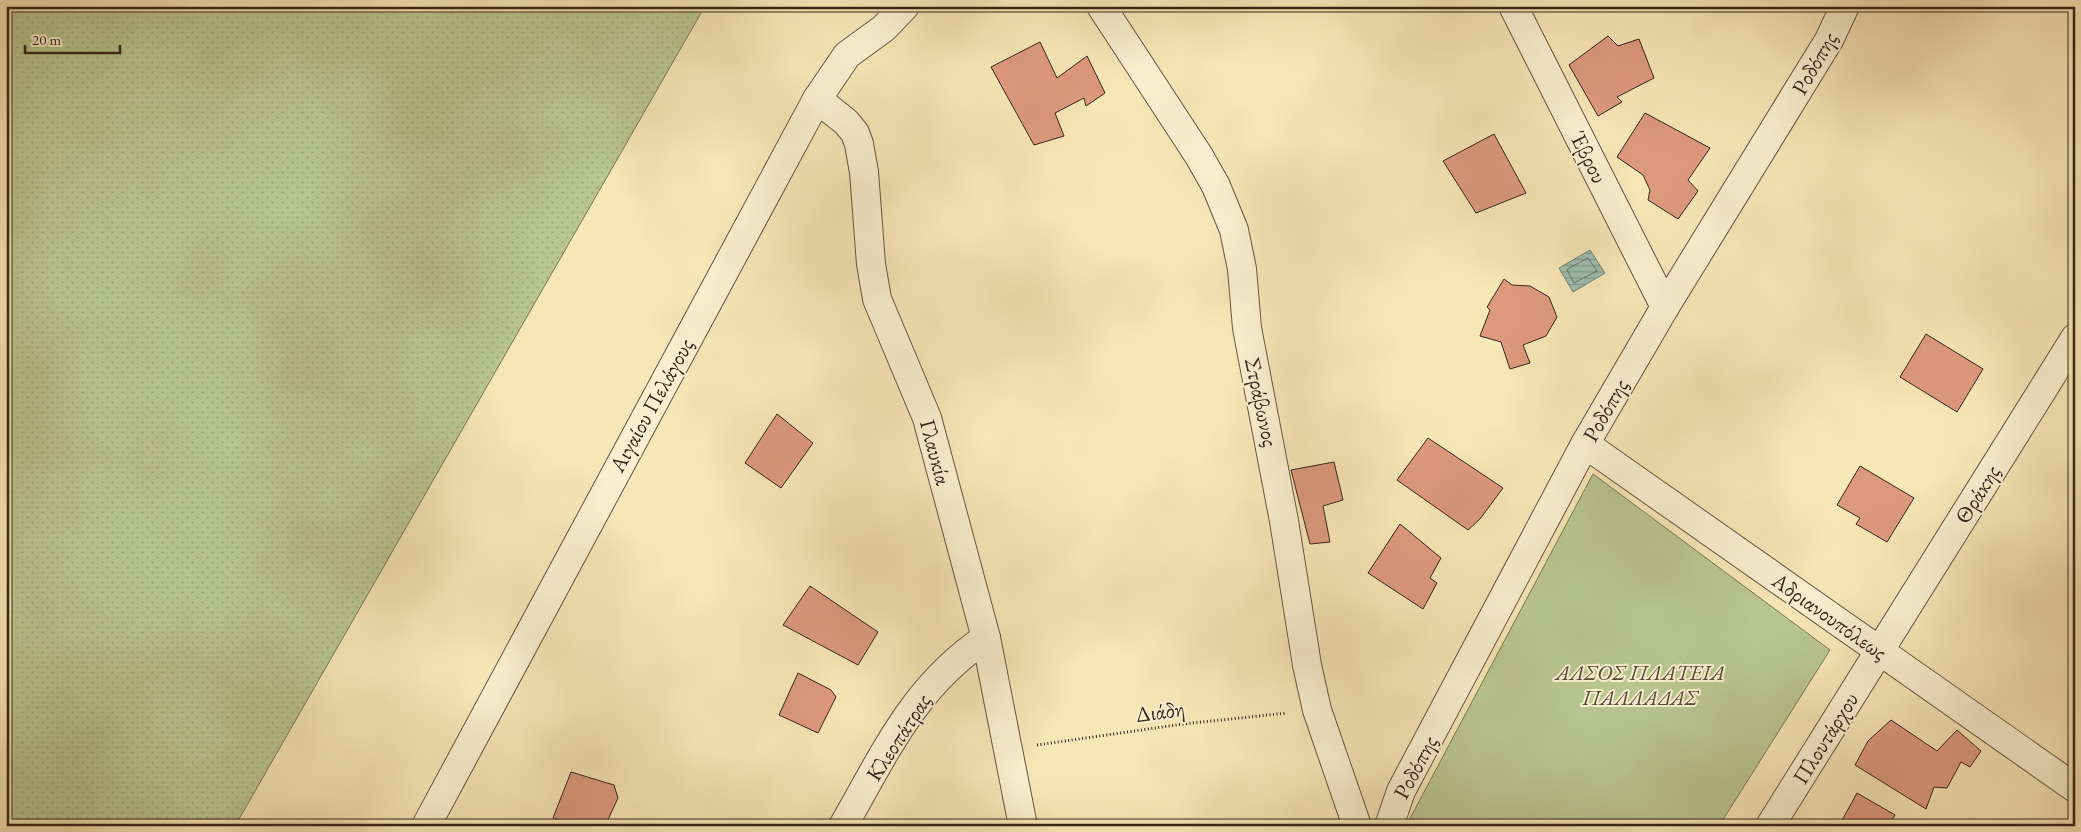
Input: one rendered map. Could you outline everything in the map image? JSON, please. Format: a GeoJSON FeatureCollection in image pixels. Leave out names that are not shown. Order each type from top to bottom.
{"type":"FeatureCollection","features":[{"type":"Feature","properties":{"kind":"street","name":"Αιγαίου Πελάγους"},"geometry":{"type":"LineString","coordinates":[[426,826],[818,99],[847,55],[884,28],[905,6]]}},
{"type":"Feature","properties":{"kind":"street","name":"Στράβωνος"},"geometry":{"type":"LineString","coordinates":[[1101,6],[1199,156],[1216,186],[1234,230],[1242,269],[1251,353],[1272,448],[1306,665],[1317,710],[1357,826]]}},
{"type":"Feature","properties":{"kind":"street","name":"Έβρου"},"geometry":{"type":"LineString","coordinates":[[1513,6],[1665,307]]}},
{"type":"Feature","properties":{"kind":"street","name":"Ροδόπης"},"geometry":{"type":"LineString","coordinates":[[1389,826],[1395,804],[1585,444],[1665,307],[1821,53],[1845,6]]}},
{"type":"Feature","properties":{"kind":"street","name":"Γλαυκία"},"geometry":{"type":"LineString","coordinates":[[818,99],[846,122],[855,133],[859,144],[864,172],[871,264],[877,300],[927,418],[986,638],[1023,826]]}},
{"type":"Feature","properties":{"kind":"street","name":"Θράκης"},"geometry":{"type":"LineString","coordinates":[[1880,650],[2075,338]]}},
{"type":"Feature","properties":{"kind":"street","name":"Αδριανουπόλεως"},"geometry":{"type":"LineString","coordinates":[[1585,444],[2075,788]]}},
{"type":"Feature","properties":{"kind":"street","name":"Κλεοπάτρας"},"geometry":{"type":"LineString","coordinates":[[842,826],[908,713],[948,667],[986,638]]}},
{"type":"Feature","properties":{"kind":"street","name":"Πλουτάρχου"},"geometry":{"type":"LineString","coordinates":[[1770,826],[1880,650]]}},
{"type":"Feature","properties":{"kind":"path","name":"Διάδη"},"geometry":{"type":"LineString","coordinates":[[1008,750],[1183,724],[1317,710]]}},
{"type":"Feature","properties":{"kind":"green space"},"geometry":{"type":"Polygon","coordinates":[[[6,6],[705,6],[235,826],[6,826],[6,6]]]}},
{"type":"Feature","properties":{"kind":"green space","name":"ΑΛΣΟΣ ΠΛΑΤΕΙΑ ΠΑΛΛΑΔΑΣ"},"geometry":{"type":"Polygon","coordinates":[[[1593,474],[1830,650],[1719,826],[1406,826],[1593,474]]]}},
{"type":"Feature","properties":{"kind":"water"},"geometry":{"type":"Polygon","coordinates":[[[1590,250],[1605,273],[1573,292],[1559,268],[1590,250]]]}},
{"type":"Feature","properties":{"kind":"building"},"geometry":{"type":"Polygon","coordinates":[[[1608,36],[1618,46],[1639,39],[1654,78],[1617,97],[1622,102],[1598,116],[1569,65],[1608,36]]]}},
{"type":"Feature","properties":{"kind":"building"},"geometry":{"type":"Polygon","coordinates":[[[1040,42],[1057,78],[1087,56],[1105,93],[1086,106],[1084,98],[1055,113],[1064,136],[1034,145],[991,67],[1040,42]]]}},
{"type":"Feature","properties":{"kind":"building"},"geometry":{"type":"Polygon","coordinates":[[[1645,113],[1710,148],[1688,180],[1698,191],[1678,219],[1648,200],[1650,190],[1643,175],[1617,157],[1645,113]]]}},
{"type":"Feature","properties":{"kind":"building"},"geometry":{"type":"Polygon","coordinates":[[[1494,134],[1526,193],[1476,213],[1443,161],[1494,134]]]}},
{"type":"Feature","properties":{"kind":"building"},"geometry":{"type":"Polygon","coordinates":[[[1504,279],[1512,285],[1530,286],[1549,297],[1557,317],[1546,336],[1523,345],[1530,363],[1510,369],[1501,342],[1480,336],[1490,310],[1487,307],[1504,279]]]}},
{"type":"Feature","properties":{"kind":"building"},"geometry":{"type":"Polygon","coordinates":[[[1926,334],[1983,369],[1957,412],[1900,377],[1926,334]]]}},
{"type":"Feature","properties":{"kind":"building"},"geometry":{"type":"Polygon","coordinates":[[[777,414],[813,443],[781,488],[745,463],[777,414]]]}},
{"type":"Feature","properties":{"kind":"building"},"geometry":{"type":"Polygon","coordinates":[[[1428,438],[1503,488],[1480,519],[1468,530],[1397,480],[1428,438]]]}},
{"type":"Feature","properties":{"kind":"building"},"geometry":{"type":"Polygon","coordinates":[[[1334,462],[1343,500],[1323,506],[1330,542],[1310,544],[1291,470],[1334,462]]]}},
{"type":"Feature","properties":{"kind":"building"},"geometry":{"type":"Polygon","coordinates":[[[1860,466],[1914,498],[1887,542],[1856,524],[1860,518],[1837,505],[1860,466]]]}},
{"type":"Feature","properties":{"kind":"building"},"geometry":{"type":"Polygon","coordinates":[[[1400,524],[1441,558],[1430,578],[1437,583],[1423,609],[1368,573],[1400,524]]]}},
{"type":"Feature","properties":{"kind":"building"},"geometry":{"type":"Polygon","coordinates":[[[810,586],[878,632],[858,665],[783,625],[810,586]]]}},
{"type":"Feature","properties":{"kind":"building"},"geometry":{"type":"Polygon","coordinates":[[[798,673],[831,690],[836,697],[818,733],[779,715],[798,673]]]}},
{"type":"Feature","properties":{"kind":"building"},"geometry":{"type":"Polygon","coordinates":[[[1891,720],[1937,751],[1957,730],[1981,751],[1970,767],[1961,762],[1947,788],[1934,787],[1926,809],[1855,765],[1868,741],[1891,720]]]}},
{"type":"Feature","properties":{"kind":"building"},"geometry":{"type":"Polygon","coordinates":[[[571,772],[614,785],[618,798],[605,826],[573,826],[553,818],[571,772]]]}},
{"type":"Feature","properties":{"kind":"building"},"geometry":{"type":"Polygon","coordinates":[[[1857,793],[1895,815],[1888,826],[1843,826],[1840,824],[1857,793]]]}}]}
